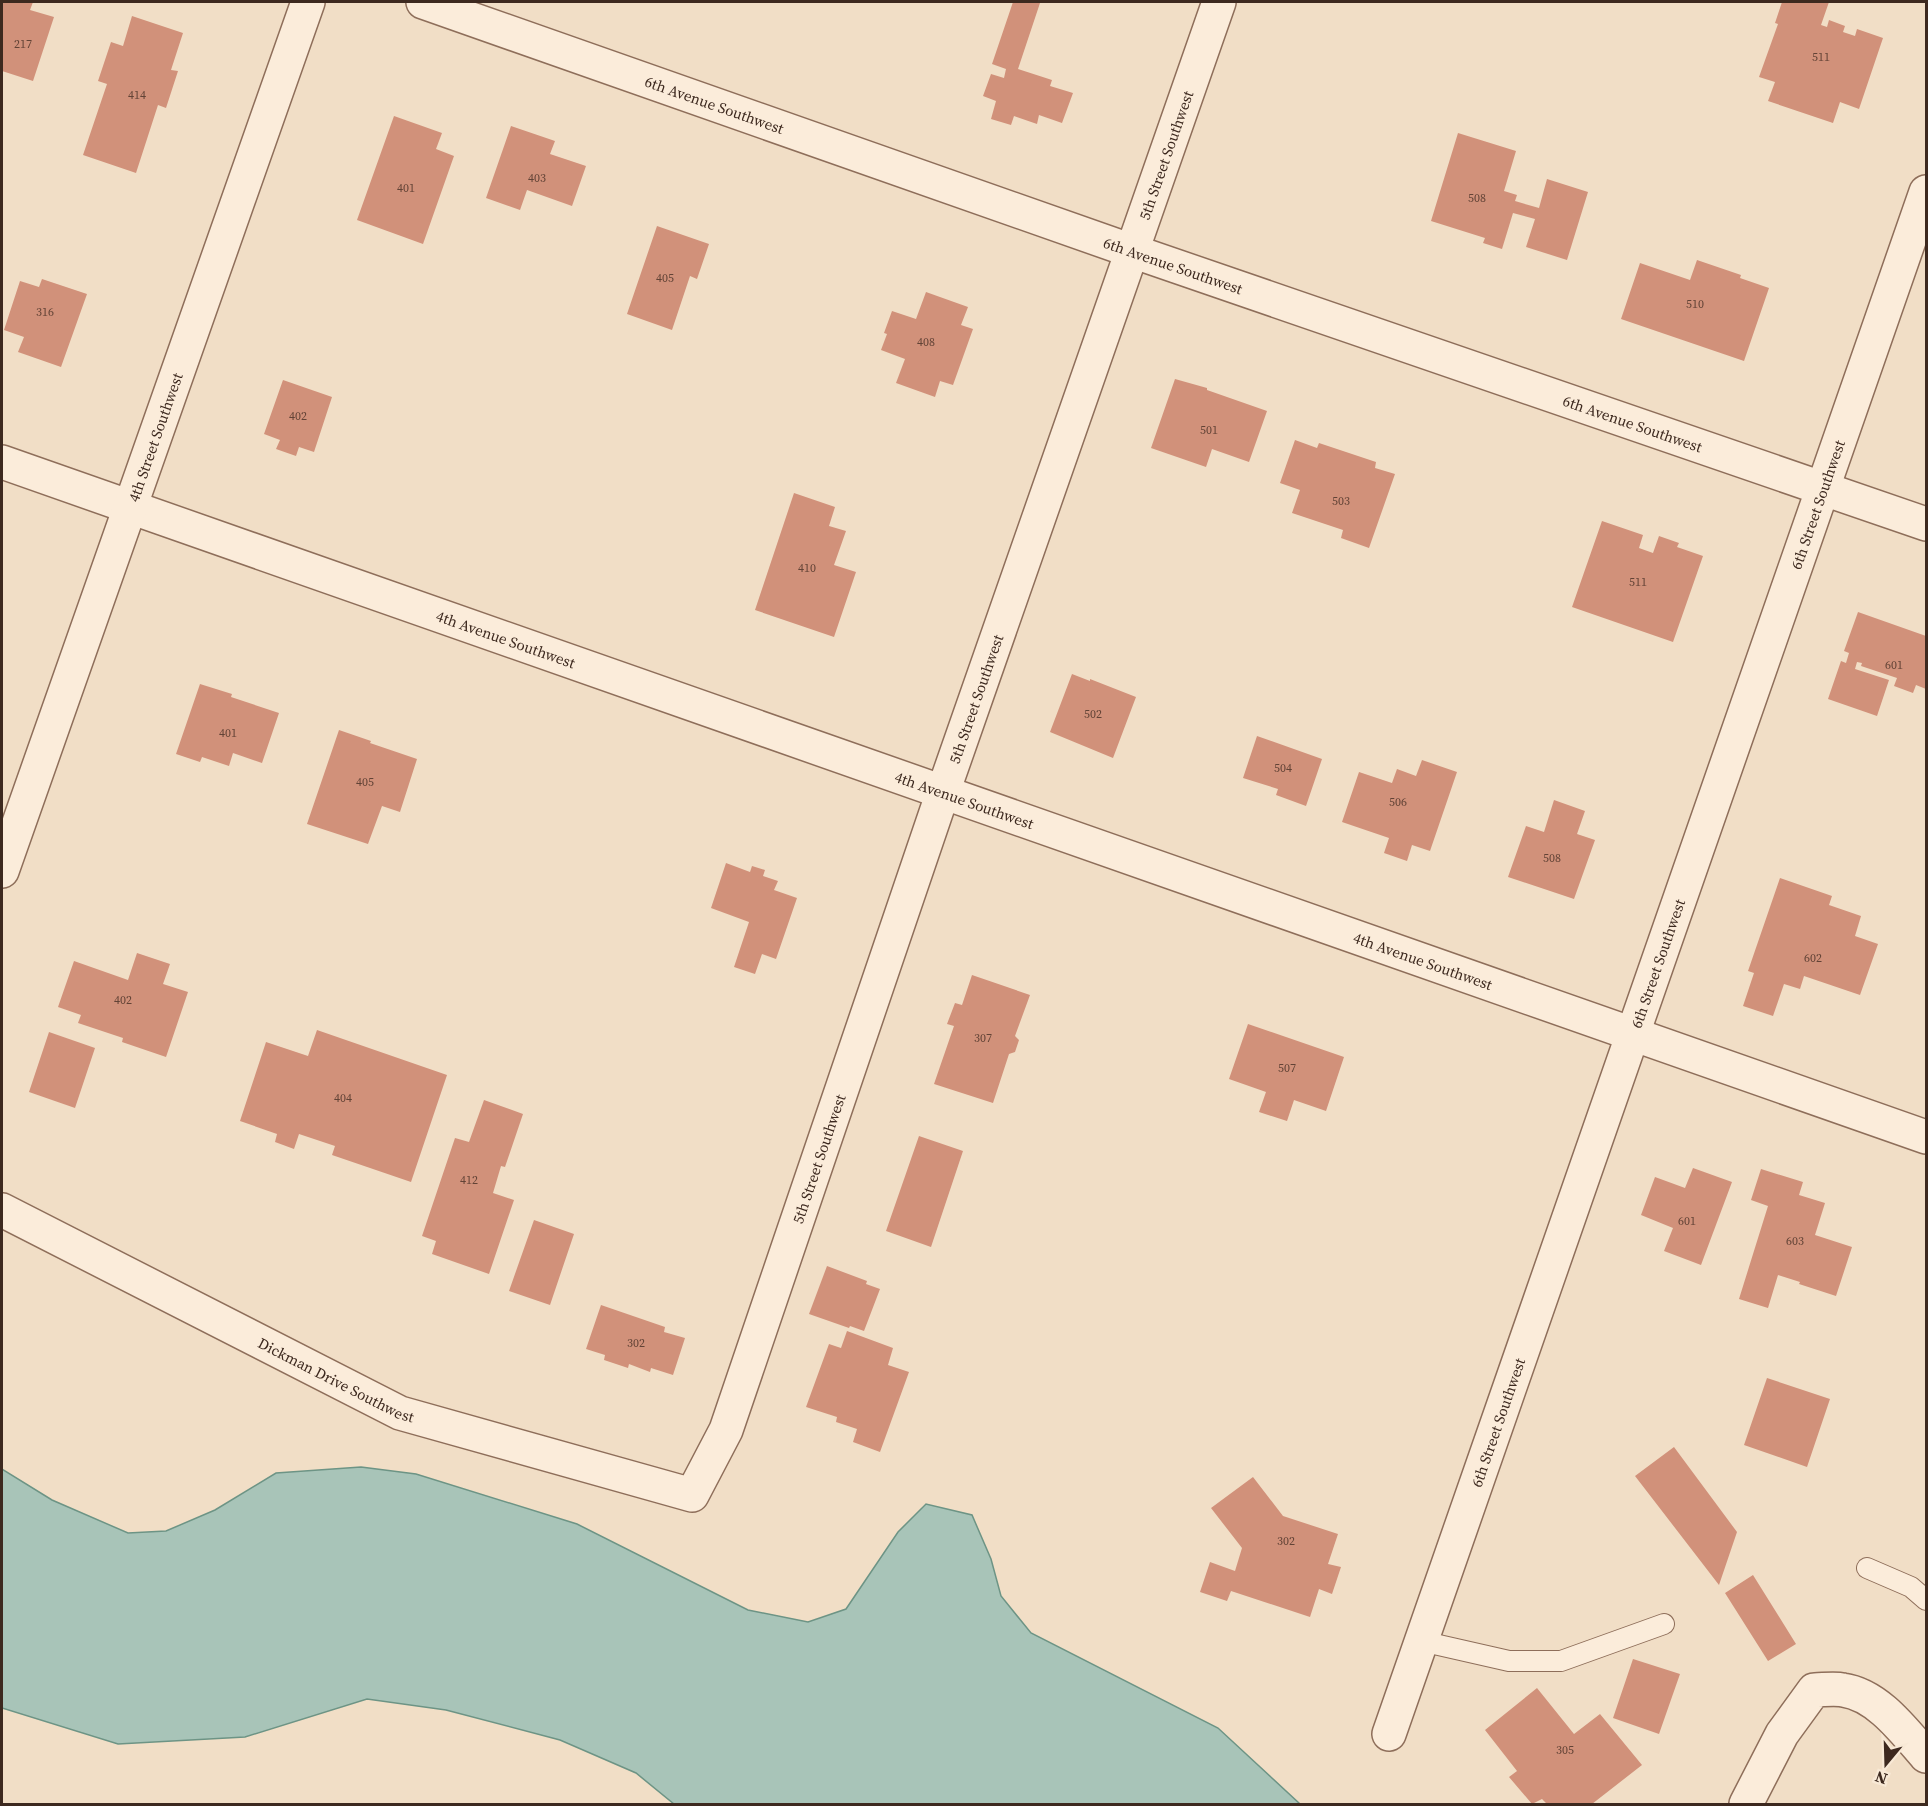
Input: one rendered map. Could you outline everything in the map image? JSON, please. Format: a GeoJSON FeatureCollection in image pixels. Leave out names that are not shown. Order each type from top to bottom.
{"type":"FeatureCollection","features":[{"type":"Feature","properties":{"kind":"street","name":"4th Street Southwest"},"geometry":{"type":"LineString","coordinates":[[2,872],[308,2]]}},
{"type":"Feature","properties":{"kind":"street","name":"6th Avenue Southwest"},"geometry":{"type":"LineString","coordinates":[[423,2],[1926,524]]}},
{"type":"Feature","properties":{"kind":"street","name":"5th Street Southwest"},"geometry":{"type":"LineString","coordinates":[[692,1495],[726,1430],[943,792],[1219,2]]}},
{"type":"Feature","properties":{"kind":"street","name":"6th Street Southwest"},"geometry":{"type":"LineString","coordinates":[[1389,1734],[1926,192]]}},
{"type":"Feature","properties":{"kind":"street","name":"4th Avenue Southwest"},"geometry":{"type":"LineString","coordinates":[[2,462],[1926,1137]]}},
{"type":"Feature","properties":{"kind":"street","name":"Dickman Drive Southwest"},"geometry":{"type":"LineString","coordinates":[[2,1210],[400,1413],[692,1495]]}},
{"type":"Feature","properties":{"kind":"street"},"geometry":{"type":"LineString","coordinates":[[1746,1804],[1782,1734],[1814,1690],[1843,1690],[1864,1697],[1887,1713],[1926,1756]]}},
{"type":"Feature","properties":{"kind":"lane"},"geometry":{"type":"LineString","coordinates":[[1867,1568],[1911,1587],[1926,1600]]}},
{"type":"Feature","properties":{"kind":"lane"},"geometry":{"type":"LineString","coordinates":[[1421,1641],[1509,1661],[1561,1661],[1664,1624]]}},
{"type":"Feature","properties":{"kind":"shaded area"},"geometry":{"type":"Polygon","coordinates":[[[361,1467],[416,1474],[577,1524],[748,1610],[808,1622],[846,1609],[898,1532],[926,1504],[972,1515],[991,1559],[1001,1596],[1031,1633],[1218,1728],[1300,1804],[674,1804],[636,1773],[560,1740],[446,1710],[367,1699],[245,1737],[118,1744],[2,1708],[2,1469],[52,1500],[128,1533],[166,1531],[215,1510],[276,1473],[361,1467]]]}},
{"type":"Feature","properties":{"kind":"building"},"geometry":{"type":"Polygon","coordinates":[[[2,2],[33,2],[30,10],[54,17],[33,81],[2,71],[2,2]]]}},
{"type":"Feature","properties":{"kind":"building"},"geometry":{"type":"Polygon","coordinates":[[[1013,2],[1040,3],[1018,69],[1052,80],[1050,86],[1073,93],[1062,123],[1039,115],[1037,124],[1014,116],[1011,125],[991,119],[996,101],[983,96],[991,74],[1004,78],[1006,69],[992,64],[1013,2]]]}},
{"type":"Feature","properties":{"kind":"building"},"geometry":{"type":"Polygon","coordinates":[[[1782,2],[1829,2],[1821,25],[1827,27],[1829,20],[1845,26],[1843,32],[1855,36],[1857,29],[1883,38],[1859,109],[1840,102],[1833,123],[1768,101],[1775,82],[1759,77],[1778,24],[1775,23],[1782,2]]]}},
{"type":"Feature","properties":{"kind":"building"},"geometry":{"type":"Polygon","coordinates":[[[132,16],[183,33],[171,70],[178,71],[166,108],[158,105],[136,173],[83,155],[107,84],[98,81],[111,42],[123,46],[132,16]]]}},
{"type":"Feature","properties":{"kind":"building"},"geometry":{"type":"Polygon","coordinates":[[[394,116],[442,133],[436,149],[454,156],[423,244],[357,220],[394,116]]]}},
{"type":"Feature","properties":{"kind":"building"},"geometry":{"type":"Polygon","coordinates":[[[511,126],[555,141],[550,154],[586,166],[572,206],[527,190],[520,210],[486,198],[511,126]]]}},
{"type":"Feature","properties":{"kind":"building"},"geometry":{"type":"Polygon","coordinates":[[[1458,133],[1516,151],[1504,191],[1517,195],[1515,201],[1539,208],[1547,179],[1588,192],[1567,260],[1526,247],[1535,219],[1513,213],[1502,249],[1483,243],[1485,238],[1431,221],[1458,133]]]}},
{"type":"Feature","properties":{"kind":"building"},"geometry":{"type":"Polygon","coordinates":[[[657,226],[709,244],[697,279],[690,276],[672,330],[627,314],[657,226]]]}},
{"type":"Feature","properties":{"kind":"building"},"geometry":{"type":"Polygon","coordinates":[[[1697,260],[1741,275],[1740,278],[1769,288],[1744,361],[1621,319],[1640,263],[1690,280],[1697,260]]]}},
{"type":"Feature","properties":{"kind":"building"},"geometry":{"type":"Polygon","coordinates":[[[42,279],[87,294],[61,367],[18,352],[24,337],[4,330],[20,281],[39,287],[42,279]]]}},
{"type":"Feature","properties":{"kind":"building"},"geometry":{"type":"Polygon","coordinates":[[[926,292],[968,307],[961,325],[973,329],[953,385],[940,381],[935,397],[896,383],[905,359],[881,350],[892,311],[916,319],[926,292]]]}},
{"type":"Feature","properties":{"kind":"building"},"geometry":{"type":"Polygon","coordinates":[[[1175,379],[1207,388],[1207,390],[1267,411],[1249,462],[1212,449],[1206,467],[1151,448],[1175,379]]]}},
{"type":"Feature","properties":{"kind":"building"},"geometry":{"type":"Polygon","coordinates":[[[283,380],[332,397],[314,452],[299,447],[296,456],[276,449],[280,440],[264,434],[283,380]]]}},
{"type":"Feature","properties":{"kind":"building"},"geometry":{"type":"Polygon","coordinates":[[[1295,440],[1317,448],[1319,443],[1376,462],[1375,468],[1395,474],[1369,548],[1341,538],[1343,530],[1292,513],[1300,490],[1280,483],[1295,440]]]}},
{"type":"Feature","properties":{"kind":"building"},"geometry":{"type":"Polygon","coordinates":[[[794,493],[835,507],[829,526],[846,531],[834,565],[856,572],[834,637],[755,610],[794,493]]]}},
{"type":"Feature","properties":{"kind":"building"},"geometry":{"type":"Polygon","coordinates":[[[1602,521],[1643,535],[1639,548],[1653,553],[1659,536],[1679,543],[1677,547],[1703,556],[1673,642],[1572,607],[1602,521]]]}},
{"type":"Feature","properties":{"kind":"building"},"geometry":{"type":"Polygon","coordinates":[[[1858,612],[1926,636],[1926,689],[1916,685],[1913,693],[1894,686],[1897,678],[1861,666],[1862,663],[1857,662],[1855,669],[1889,680],[1877,716],[1828,699],[1841,661],[1846,663],[1849,653],[1844,651],[1858,612]]]}},
{"type":"Feature","properties":{"kind":"building"},"geometry":{"type":"Polygon","coordinates":[[[1072,674],[1136,697],[1113,758],[1050,732],[1072,674]]]}},
{"type":"Feature","properties":{"kind":"building"},"geometry":{"type":"Polygon","coordinates":[[[200,684],[279,713],[262,763],[233,753],[229,766],[202,757],[200,762],[176,754],[200,684]]]}},
{"type":"Feature","properties":{"kind":"building"},"geometry":{"type":"Polygon","coordinates":[[[339,730],[417,759],[400,812],[382,806],[368,844],[307,824],[339,730]]]}},
{"type":"Feature","properties":{"kind":"building"},"geometry":{"type":"Polygon","coordinates":[[[1257,736],[1322,759],[1306,806],[1276,795],[1278,789],[1243,778],[1257,736]]]}},
{"type":"Feature","properties":{"kind":"building"},"geometry":{"type":"Polygon","coordinates":[[[1422,760],[1457,772],[1430,851],[1412,845],[1407,861],[1384,853],[1389,838],[1342,822],[1359,772],[1392,783],[1397,769],[1416,776],[1422,760]]]}},
{"type":"Feature","properties":{"kind":"building"},"geometry":{"type":"Polygon","coordinates":[[[1554,800],[1585,811],[1577,834],[1595,840],[1574,899],[1508,877],[1526,826],[1544,832],[1554,800]]]}},
{"type":"Feature","properties":{"kind":"building"},"geometry":{"type":"Polygon","coordinates":[[[726,863],[750,872],[752,866],[765,870],[763,876],[778,881],[774,890],[797,898],[776,959],[762,954],[755,974],[734,967],[749,922],[711,908],[726,863]]]}},
{"type":"Feature","properties":{"kind":"building"},"geometry":{"type":"Polygon","coordinates":[[[1780,878],[1832,896],[1829,905],[1861,916],[1855,936],[1878,944],[1860,995],[1804,976],[1800,989],[1784,984],[1773,1016],[1743,1006],[1754,973],[1748,971],[1780,878]]]}},
{"type":"Feature","properties":{"kind":"building"},"geometry":{"type":"Polygon","coordinates":[[[137,953],[170,964],[163,984],[188,992],[166,1057],[122,1042],[123,1038],[78,1023],[81,1015],[58,1007],[74,961],[128,980],[137,953]]]}},
{"type":"Feature","properties":{"kind":"building"},"geometry":{"type":"Polygon","coordinates":[[[972,975],[1030,995],[1015,1036],[1019,1040],[1015,1052],[1009,1054],[993,1103],[934,1084],[954,1026],[947,1024],[955,1003],[962,1005],[972,975]]]}},
{"type":"Feature","properties":{"kind":"building"},"geometry":{"type":"Polygon","coordinates":[[[1248,1024],[1344,1057],[1326,1111],[1294,1100],[1287,1121],[1259,1112],[1266,1092],[1229,1079],[1248,1024]]]}},
{"type":"Feature","properties":{"kind":"building"},"geometry":{"type":"Polygon","coordinates":[[[317,1030],[447,1075],[411,1182],[332,1155],[335,1146],[299,1134],[294,1149],[275,1142],[277,1134],[240,1121],[266,1042],[308,1056],[317,1030]]]}},
{"type":"Feature","properties":{"kind":"building"},"geometry":{"type":"Polygon","coordinates":[[[49,1032],[95,1048],[75,1108],[29,1092],[49,1032]]]}},
{"type":"Feature","properties":{"kind":"building"},"geometry":{"type":"Polygon","coordinates":[[[484,1100],[523,1114],[505,1167],[501,1166],[493,1193],[514,1200],[489,1274],[432,1254],[436,1241],[422,1236],[455,1138],[469,1142],[484,1100]]]}},
{"type":"Feature","properties":{"kind":"building"},"geometry":{"type":"Polygon","coordinates":[[[919,1136],[963,1151],[931,1247],[886,1231],[919,1136]]]}},
{"type":"Feature","properties":{"kind":"building"},"geometry":{"type":"Polygon","coordinates":[[[1693,1168],[1732,1182],[1701,1265],[1664,1251],[1673,1228],[1641,1215],[1655,1177],[1685,1188],[1693,1168]]]}},
{"type":"Feature","properties":{"kind":"building"},"geometry":{"type":"Polygon","coordinates":[[[1761,1169],[1803,1182],[1799,1195],[1825,1203],[1815,1235],[1852,1247],[1836,1296],[1778,1275],[1768,1308],[1739,1299],[1768,1206],[1751,1200],[1761,1169]]]}},
{"type":"Feature","properties":{"kind":"building"},"geometry":{"type":"Polygon","coordinates":[[[534,1220],[574,1234],[550,1305],[509,1291],[534,1220]]]}},
{"type":"Feature","properties":{"kind":"building"},"geometry":{"type":"Polygon","coordinates":[[[827,1266],[867,1281],[866,1284],[880,1289],[864,1331],[809,1314],[827,1266]]]}},
{"type":"Feature","properties":{"kind":"building"},"geometry":{"type":"Polygon","coordinates":[[[601,1305],[665,1327],[664,1332],[685,1338],[673,1375],[651,1368],[650,1372],[629,1364],[628,1368],[604,1360],[605,1355],[586,1349],[601,1305]]]}},
{"type":"Feature","properties":{"kind":"building"},"geometry":{"type":"Polygon","coordinates":[[[847,1331],[893,1348],[888,1365],[909,1372],[880,1452],[853,1442],[857,1429],[836,1422],[837,1417],[806,1407],[829,1344],[841,1348],[847,1331]]]}},
{"type":"Feature","properties":{"kind":"building"},"geometry":{"type":"Polygon","coordinates":[[[1767,1378],[1830,1399],[1807,1467],[1744,1445],[1767,1378]]]}},
{"type":"Feature","properties":{"kind":"building"},"geometry":{"type":"Polygon","coordinates":[[[1674,1447],[1737,1532],[1719,1585],[1635,1476],[1674,1447]]]}},
{"type":"Feature","properties":{"kind":"building"},"geometry":{"type":"Polygon","coordinates":[[[1253,1477],[1283,1516],[1338,1534],[1328,1564],[1341,1567],[1332,1594],[1319,1589],[1310,1617],[1231,1591],[1227,1601],[1200,1592],[1210,1562],[1235,1571],[1242,1548],[1211,1508],[1253,1477]]]}},
{"type":"Feature","properties":{"kind":"building"},"geometry":{"type":"Polygon","coordinates":[[[1753,1575],[1796,1644],[1768,1661],[1725,1593],[1753,1575]]]}},
{"type":"Feature","properties":{"kind":"building"},"geometry":{"type":"Polygon","coordinates":[[[1633,1659],[1680,1674],[1659,1734],[1613,1718],[1633,1659]]]}},
{"type":"Feature","properties":{"kind":"building"},"geometry":{"type":"Polygon","coordinates":[[[1537,1688],[1574,1734],[1600,1714],[1642,1765],[1592,1804],[1547,1804],[1542,1799],[1532,1804],[1509,1777],[1517,1771],[1485,1730],[1537,1688]]]}}]}
